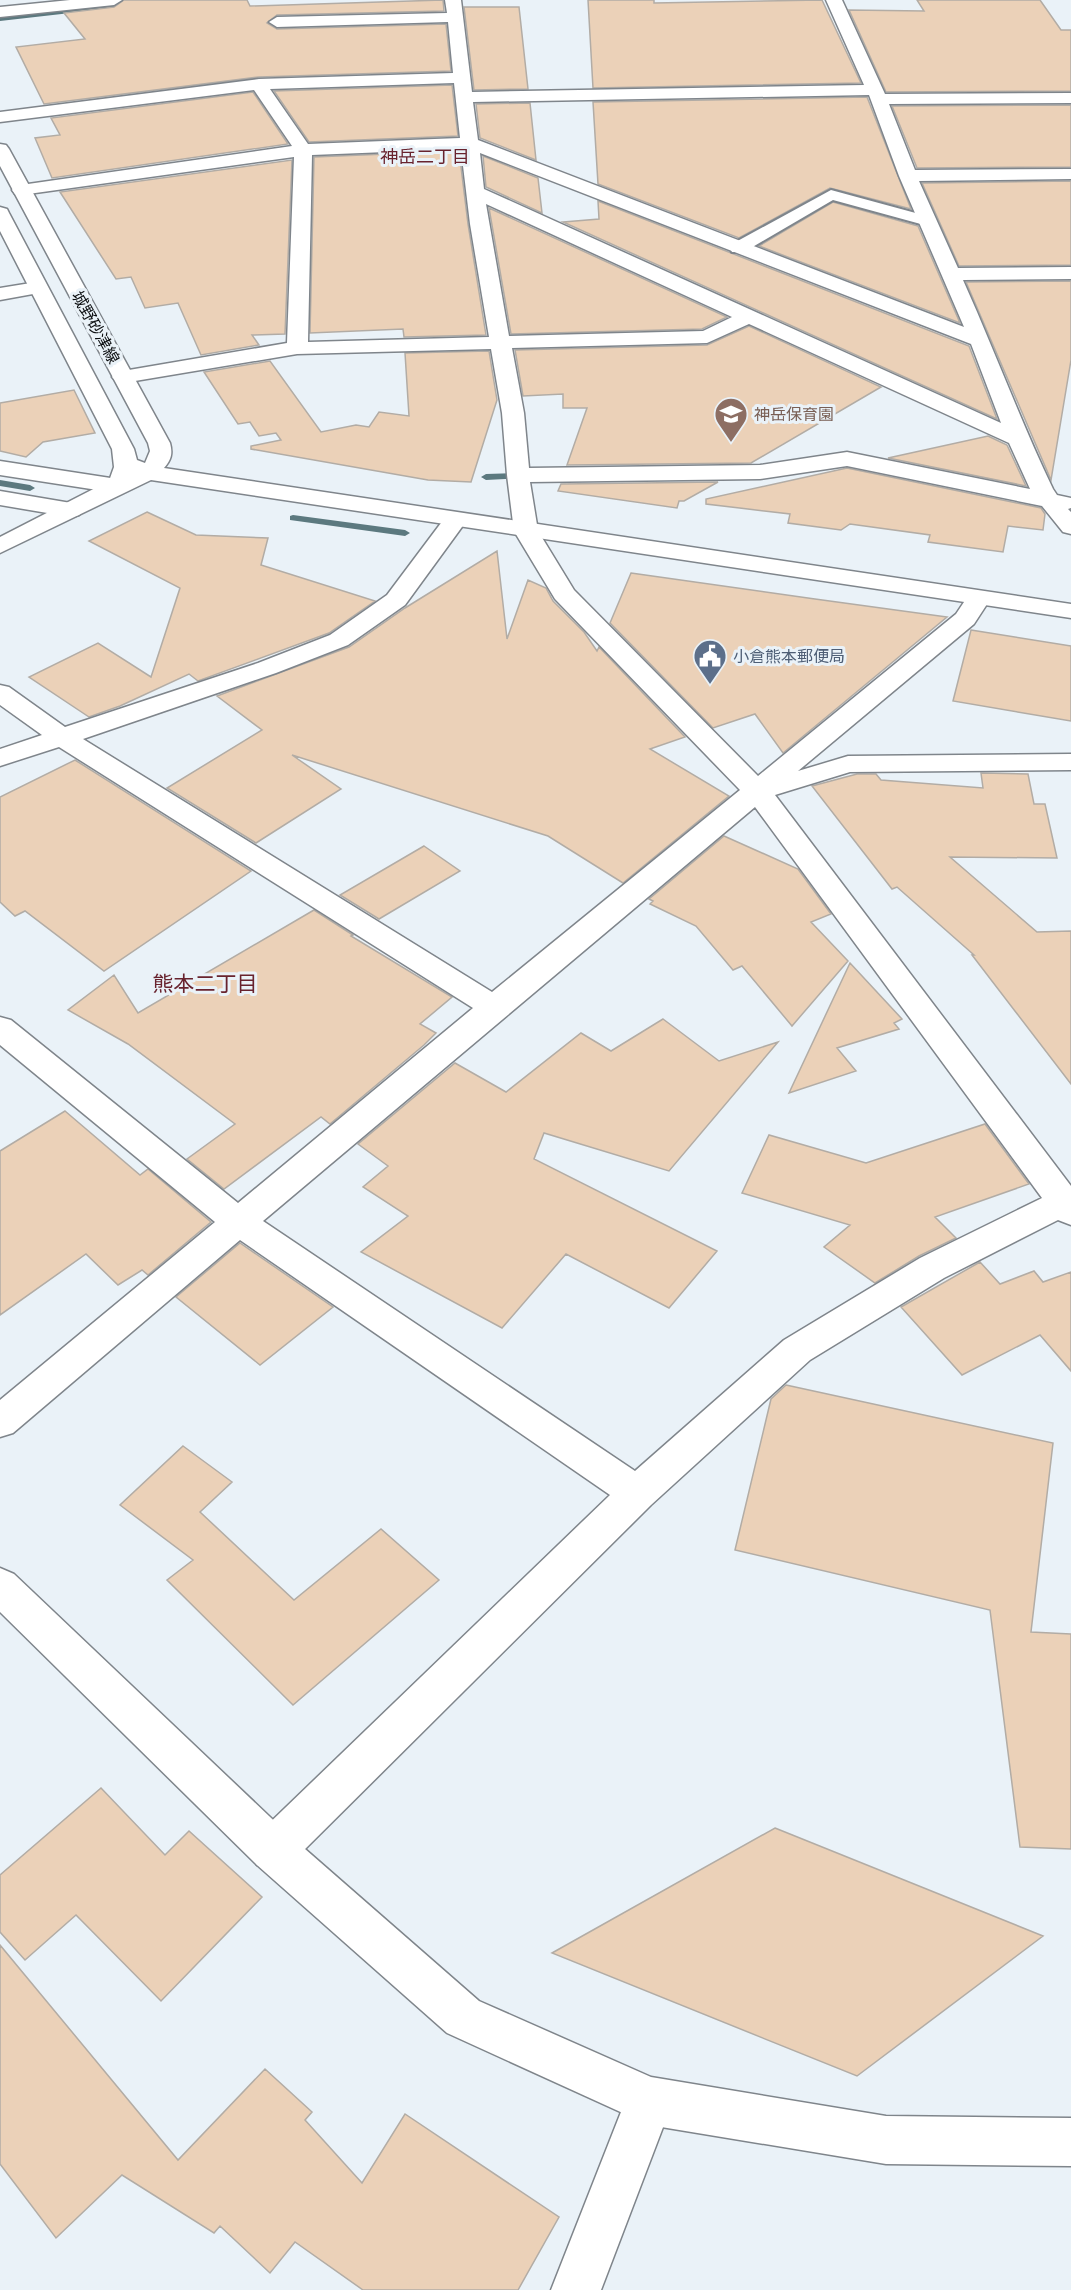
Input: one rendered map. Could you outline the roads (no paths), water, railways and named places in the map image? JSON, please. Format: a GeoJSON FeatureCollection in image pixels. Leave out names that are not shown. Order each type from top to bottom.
{"type":"FeatureCollection","features":[{"type":"Feature","properties":{"kind":"street"},"geometry":{"type":"LineString","coordinates":[[0,12],[107,0]]}},
{"type":"Feature","properties":{"kind":"street"},"geometry":{"type":"LineString","coordinates":[[273,1850],[637,1493],[797,1350],[932,1268],[1068,1204],[758,792],[564,594],[526,531],[513,413],[479,224],[453,0]]}},
{"type":"Feature","properties":{"kind":"street"},"geometry":{"type":"LineString","coordinates":[[834,0],[980,340],[1018,439],[1071,527]]}},
{"type":"Feature","properties":{"kind":"street"},"geometry":{"type":"LineString","coordinates":[[277,22],[455,18]]}},
{"type":"Feature","properties":{"kind":"street"},"geometry":{"type":"LineString","coordinates":[[0,117],[260,84],[463,78]]}},
{"type":"Feature","properties":{"kind":"street"},"geometry":{"type":"LineString","coordinates":[[260,84],[303,150],[297,348]]}},
{"type":"Feature","properties":{"kind":"street"},"geometry":{"type":"LineString","coordinates":[[465,98],[876,94],[1071,98]]}},
{"type":"Feature","properties":{"kind":"street"},"geometry":{"type":"LineString","coordinates":[[21,190],[303,150],[470,143],[980,340]]}},
{"type":"Feature","properties":{"kind":"street","name":"城野砂津線"},"geometry":{"type":"LineString","coordinates":[[0,149],[159,443],[178,469],[193,479]]}},
{"type":"Feature","properties":{"kind":"street"},"geometry":{"type":"LineString","coordinates":[[908,176],[1071,174]]}},
{"type":"Feature","properties":{"kind":"street"},"geometry":{"type":"LineString","coordinates":[[476,192],[1018,439]]}},
{"type":"Feature","properties":{"kind":"street","name":"城野砂津線"},"geometry":{"type":"LineString","coordinates":[[0,213],[37,288],[123,449],[128,464]]}},
{"type":"Feature","properties":{"kind":"street"},"geometry":{"type":"LineString","coordinates":[[951,273],[1071,273]]}},
{"type":"Feature","properties":{"kind":"street"},"geometry":{"type":"LineString","coordinates":[[0,294],[37,288]]}},
{"type":"Feature","properties":{"kind":"street"},"geometry":{"type":"LineString","coordinates":[[123,377],[297,348],[707,337],[747,317]]}},
{"type":"Feature","properties":{"kind":"street"},"geometry":{"type":"LineString","coordinates":[[0,546],[117,486],[149,473],[159,460],[161,451],[159,443]]}},
{"type":"Feature","properties":{"kind":"street"},"geometry":{"type":"LineString","coordinates":[[519,480],[760,472],[847,459],[1055,499]]}},
{"type":"Feature","properties":{"kind":"street"},"geometry":{"type":"LineString","coordinates":[[117,486],[125,475],[128,464],[149,473],[1071,611]]}},
{"type":"Feature","properties":{"kind":"street"},"geometry":{"type":"LineString","coordinates":[[0,468],[117,486]]}},
{"type":"Feature","properties":{"kind":"street"},"geometry":{"type":"LineString","coordinates":[[0,498],[71,510]]}},
{"type":"Feature","properties":{"kind":"street"},"geometry":{"type":"LineString","coordinates":[[0,758],[267,668],[339,640],[396,600],[455,520]]}},
{"type":"Feature","properties":{"kind":"street"},"geometry":{"type":"LineString","coordinates":[[0,1422],[494,1008],[965,619],[979,598]]}},
{"type":"Feature","properties":{"kind":"street"},"geometry":{"type":"LineString","coordinates":[[0,693],[60,736],[494,1008]]}},
{"type":"Feature","properties":{"kind":"street"},"geometry":{"type":"LineString","coordinates":[[758,792],[848,764],[1071,762]]}},
{"type":"Feature","properties":{"kind":"street"},"geometry":{"type":"LineString","coordinates":[[0,1028],[239,1222],[637,1493]]}},
{"type":"Feature","properties":{"kind":"street"},"geometry":{"type":"LineString","coordinates":[[0,1586],[273,1850],[463,2017],[649,2101],[886,2140],[1071,2142]]}},
{"type":"Feature","properties":{"kind":"street"},"geometry":{"type":"LineString","coordinates":[[576,2290],[649,2101]]}},
{"type":"Feature","properties":{"kind":"lane"},"geometry":{"type":"LineString","coordinates":[[738,248],[831,195],[928,221]]}},
{"type":"Feature","properties":{"kind":"waterway"},"geometry":{"type":"LineString","coordinates":[[0,19],[132,4]]}},
{"type":"Feature","properties":{"kind":"waterway"},"geometry":{"type":"LineString","coordinates":[[486,477],[524,476]]}},
{"type":"Feature","properties":{"kind":"waterway"},"geometry":{"type":"LineString","coordinates":[[0,483],[30,488]]}},
{"type":"Feature","properties":{"kind":"waterway"},"geometry":{"type":"LineString","coordinates":[[293,518],[405,533]]}},
{"type":"Feature","properties":{"kind":"place","name":"神岳保育園"},"geometry":{"type":"Point","coordinates":[731,443]}},
{"type":"Feature","properties":{"kind":"place","name":"小倉熊本郵便局"},"geometry":{"type":"Point","coordinates":[710,685]}},
{"type":"Feature","properties":{"kind":"district","name":"神岳二丁目"},"geometry":{"type":"Point","coordinates":[425,157]}},
{"type":"Feature","properties":{"kind":"district","name":"熊本二丁目"},"geometry":{"type":"Point","coordinates":[205,984]}}]}
